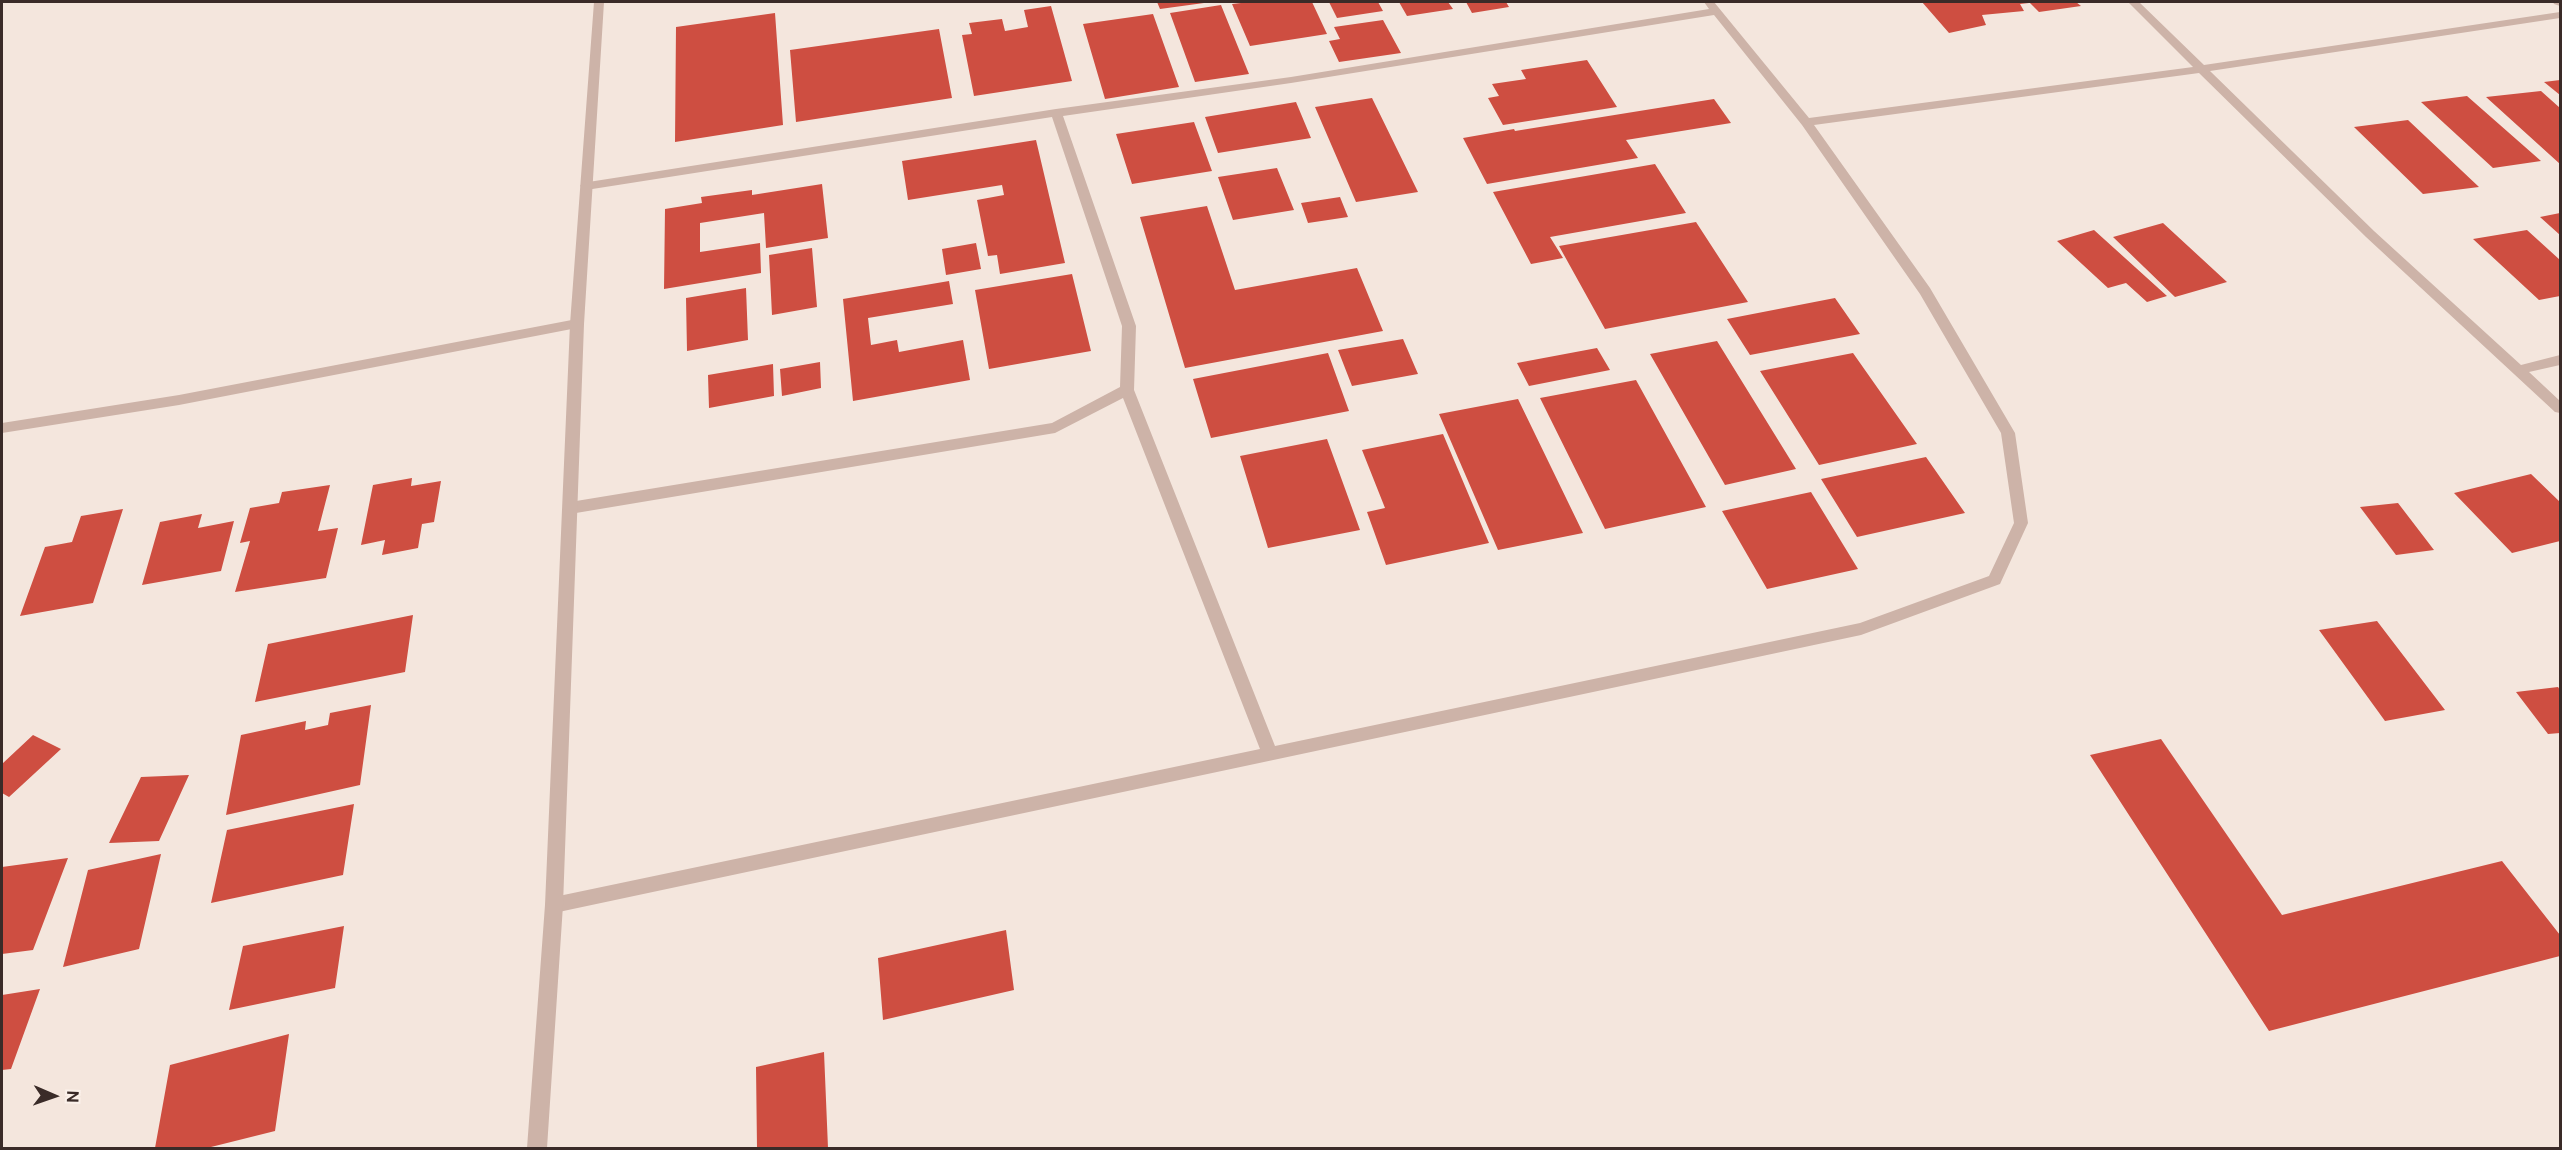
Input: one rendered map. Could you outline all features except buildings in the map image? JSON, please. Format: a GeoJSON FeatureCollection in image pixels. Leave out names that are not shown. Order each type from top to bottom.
{"type":"FeatureCollection","features":[{"type":"Feature","properties":{"kind":"street"},"geometry":{"type":"LineString","coordinates":[[537,1149],[554,905],[577,324],[599,2]]}},
{"type":"Feature","properties":{"kind":"street"},"geometry":{"type":"LineString","coordinates":[[2133,2],[2370,234],[2560,408]]}},
{"type":"Feature","properties":{"kind":"street"},"geometry":{"type":"LineString","coordinates":[[554,905],[1861,629],[1995,580],[2021,523],[2008,433],[1926,291],[1806,122],[1713,6],[1291,80],[1056,113],[586,186]]}},
{"type":"Feature","properties":{"kind":"street"},"geometry":{"type":"LineString","coordinates":[[1806,122],[2203,69],[2560,15]]}},
{"type":"Feature","properties":{"kind":"street"},"geometry":{"type":"LineString","coordinates":[[1056,113],[1130,326],[1127,390],[1270,754]]}},
{"type":"Feature","properties":{"kind":"street"},"geometry":{"type":"LineString","coordinates":[[2,428],[179,400],[577,324]]}},
{"type":"Feature","properties":{"kind":"street"},"geometry":{"type":"LineString","coordinates":[[2518,370],[2560,360]]}},
{"type":"Feature","properties":{"kind":"street"},"geometry":{"type":"LineString","coordinates":[[570,508],[1055,428],[1127,390]]}}]}
